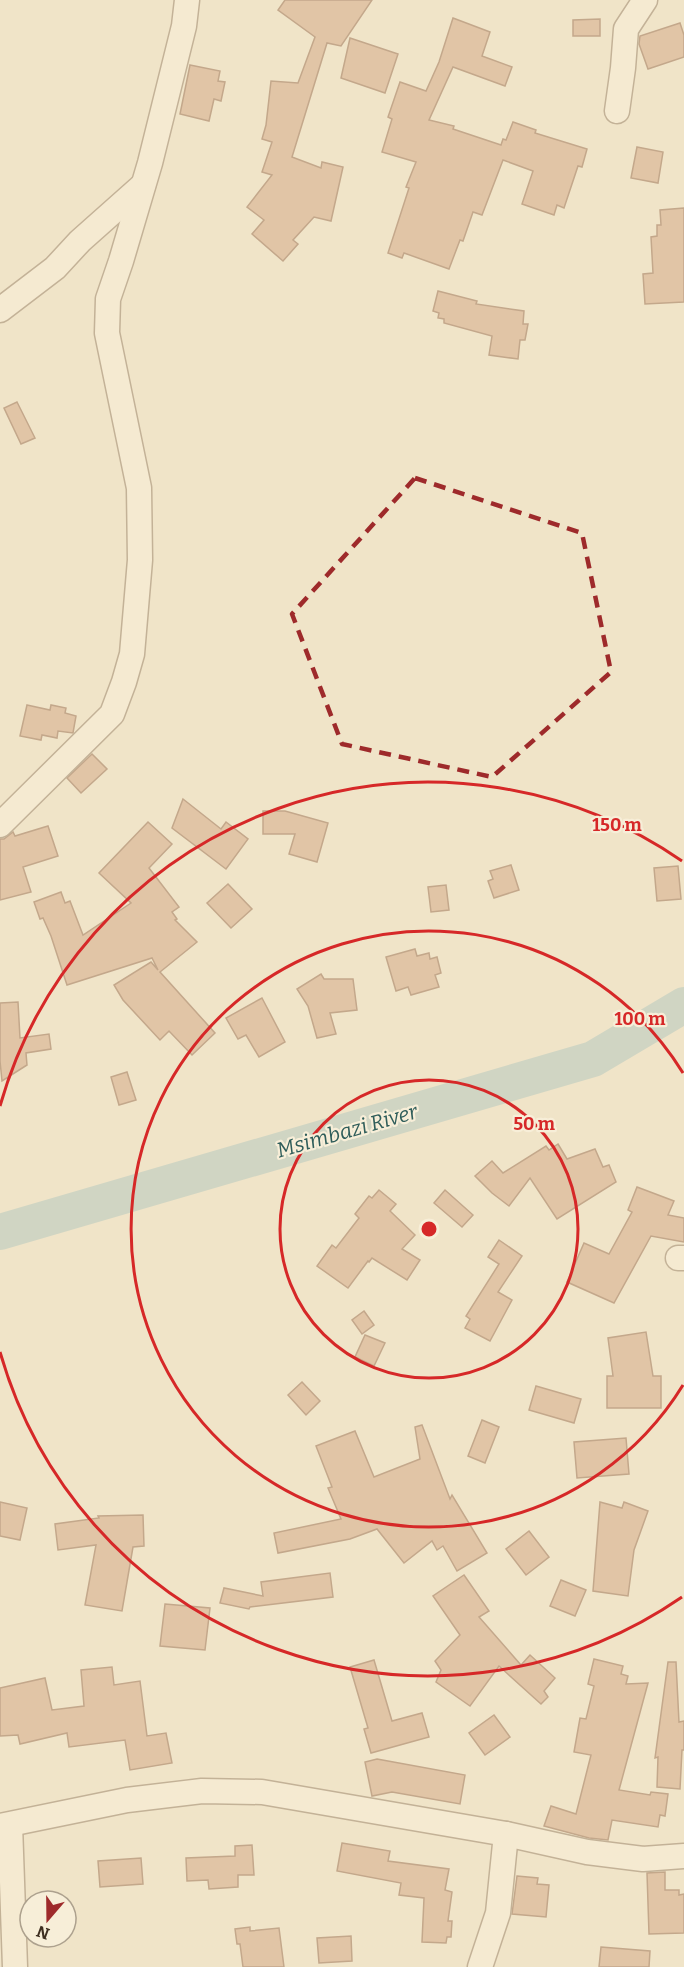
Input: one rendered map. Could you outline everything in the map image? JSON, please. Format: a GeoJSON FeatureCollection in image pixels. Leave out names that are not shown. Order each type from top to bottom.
{"type":"FeatureCollection","features":[{"type":"Feature","properties":{"kind":"street"},"geometry":{"type":"LineString","coordinates":[[0,825],[112,714],[132,654],[140,560],[139,488],[106,333],[108,299],[144,185],[184,26],[187,0]]}},
{"type":"Feature","properties":{"kind":"street"},"geometry":{"type":"LineString","coordinates":[[616,111],[626,29],[645,0]]}},
{"type":"Feature","properties":{"kind":"street"},"geometry":{"type":"LineString","coordinates":[[0,310],[55,268],[80,240],[144,185]]}},
{"type":"Feature","properties":{"kind":"street"},"geometry":{"type":"LineString","coordinates":[[15,1967],[5,1825],[127,1800],[202,1791],[262,1792],[506,1834],[587,1852],[643,1859],[684,1856]]}},
{"type":"Feature","properties":{"kind":"street"},"geometry":{"type":"LineString","coordinates":[[480,1967],[498,1913],[506,1834]]}},
{"type":"Feature","properties":{"kind":"highlighted area"},"geometry":{"type":"Polygon","coordinates":[[[415,478],[582,533],[611,672],[492,777],[342,744],[292,614],[415,478]]]}},
{"type":"Feature","properties":{"kind":"building"},"geometry":{"type":"Polygon","coordinates":[[[285,0],[372,0],[341,46],[327,43],[292,157],[321,168],[322,162],[343,167],[331,221],[314,217],[293,240],[298,244],[283,261],[252,234],[264,220],[247,207],[272,175],[262,172],[272,142],[262,139],[266,125],[271,81],[298,83],[315,37],[278,10],[285,0]]]}},
{"type":"Feature","properties":{"kind":"building"},"geometry":{"type":"Polygon","coordinates":[[[453,18],[490,32],[482,56],[512,67],[505,86],[453,67],[429,120],[454,126],[453,129],[501,145],[503,139],[506,140],[513,122],[536,130],[535,133],[587,149],[582,167],[578,166],[564,208],[557,205],[554,215],[522,204],[533,171],[503,160],[482,215],[473,212],[463,241],[460,240],[449,269],[404,253],[402,258],[388,253],[409,188],[406,187],[416,162],[382,152],[392,119],[388,117],[400,82],[426,91],[439,62],[453,18]]]}},
{"type":"Feature","properties":{"kind":"building"},"geometry":{"type":"Polygon","coordinates":[[[600,19],[600,36],[573,36],[573,20],[600,19]]]}},
{"type":"Feature","properties":{"kind":"building"},"geometry":{"type":"Polygon","coordinates":[[[680,23],[684,35],[684,57],[648,69],[639,44],[640,36],[680,23]]]}},
{"type":"Feature","properties":{"kind":"building"},"geometry":{"type":"Polygon","coordinates":[[[350,38],[398,54],[385,93],[341,78],[350,38]]]}},
{"type":"Feature","properties":{"kind":"building"},"geometry":{"type":"Polygon","coordinates":[[[190,65],[220,71],[218,81],[225,82],[221,101],[214,99],[209,121],[180,114],[190,65]]]}},
{"type":"Feature","properties":{"kind":"building"},"geometry":{"type":"Polygon","coordinates":[[[637,147],[663,152],[658,183],[631,178],[637,147]]]}},
{"type":"Feature","properties":{"kind":"building"},"geometry":{"type":"Polygon","coordinates":[[[684,208],[684,302],[645,304],[643,274],[653,273],[651,237],[657,236],[657,225],[661,225],[660,210],[684,208]]]}},
{"type":"Feature","properties":{"kind":"building"},"geometry":{"type":"Polygon","coordinates":[[[438,291],[477,301],[476,304],[524,311],[523,324],[528,324],[525,340],[520,340],[518,359],[489,355],[492,336],[444,323],[444,319],[438,318],[439,313],[433,311],[438,291]]]}},
{"type":"Feature","properties":{"kind":"building"},"geometry":{"type":"Polygon","coordinates":[[[17,402],[35,438],[21,444],[4,408],[17,402]]]}},
{"type":"Feature","properties":{"kind":"building"},"geometry":{"type":"Polygon","coordinates":[[[27,705],[50,710],[51,705],[66,708],[65,713],[76,716],[73,733],[58,731],[57,738],[42,735],[41,740],[20,736],[27,705]]]}},
{"type":"Feature","properties":{"kind":"building"},"geometry":{"type":"Polygon","coordinates":[[[92,754],[107,769],[81,793],[67,778],[92,754]]]}},
{"type":"Feature","properties":{"kind":"building"},"geometry":{"type":"Polygon","coordinates":[[[183,799],[221,829],[226,822],[248,839],[226,869],[172,828],[183,799]]]}},
{"type":"Feature","properties":{"kind":"building"},"geometry":{"type":"Polygon","coordinates":[[[263,811],[285,811],[328,823],[317,862],[289,854],[295,834],[263,834],[263,811]]]}},
{"type":"Feature","properties":{"kind":"building"},"geometry":{"type":"Polygon","coordinates":[[[148,822],[172,844],[149,868],[179,907],[172,912],[177,919],[175,920],[197,942],[160,972],[215,1033],[192,1055],[169,1031],[160,1040],[123,1000],[114,985],[151,962],[158,970],[152,958],[67,985],[51,936],[43,918],[40,919],[34,902],[61,892],[65,903],[70,901],[83,935],[131,903],[99,873],[148,822]]]}},
{"type":"Feature","properties":{"kind":"building"},"geometry":{"type":"Polygon","coordinates":[[[48,826],[58,856],[23,867],[31,892],[0,900],[0,839],[4,839],[13,832],[15,836],[48,826]]]}},
{"type":"Feature","properties":{"kind":"building"},"geometry":{"type":"Polygon","coordinates":[[[511,865],[519,890],[494,898],[488,881],[493,879],[490,871],[511,865]]]}},
{"type":"Feature","properties":{"kind":"building"},"geometry":{"type":"Polygon","coordinates":[[[678,866],[681,899],[657,901],[654,868],[678,866]]]}},
{"type":"Feature","properties":{"kind":"building"},"geometry":{"type":"Polygon","coordinates":[[[228,884],[252,909],[231,928],[207,903],[228,884]]]}},
{"type":"Feature","properties":{"kind":"building"},"geometry":{"type":"Polygon","coordinates":[[[446,885],[449,910],[431,912],[428,887],[446,885]]]}},
{"type":"Feature","properties":{"kind":"building"},"geometry":{"type":"Polygon","coordinates":[[[415,949],[417,956],[429,953],[430,959],[437,957],[441,973],[435,975],[439,987],[411,995],[408,987],[396,991],[386,957],[415,949]]]}},
{"type":"Feature","properties":{"kind":"building"},"geometry":{"type":"Polygon","coordinates":[[[321,974],[324,979],[353,979],[357,1010],[330,1013],[336,1034],[317,1038],[308,1006],[297,989],[321,974]]]}},
{"type":"Feature","properties":{"kind":"building"},"geometry":{"type":"Polygon","coordinates":[[[262,998],[285,1042],[259,1057],[246,1035],[238,1039],[226,1018],[262,998]]]}},
{"type":"Feature","properties":{"kind":"building"},"geometry":{"type":"Polygon","coordinates":[[[18,1002],[20,1038],[49,1034],[51,1049],[26,1053],[27,1065],[2,1081],[0,1003],[18,1002]]]}},
{"type":"Feature","properties":{"kind":"building"},"geometry":{"type":"Polygon","coordinates":[[[127,1072],[136,1100],[119,1105],[111,1077],[127,1072]]]}},
{"type":"Feature","properties":{"kind":"building"},"geometry":{"type":"Polygon","coordinates":[[[558,1144],[567,1159],[595,1149],[603,1167],[609,1165],[616,1182],[557,1219],[530,1178],[509,1206],[475,1176],[492,1161],[503,1173],[546,1146],[549,1150],[558,1144]]]}},
{"type":"Feature","properties":{"kind":"building"},"geometry":{"type":"Polygon","coordinates":[[[637,1187],[674,1201],[668,1215],[684,1218],[684,1242],[651,1236],[614,1303],[567,1282],[584,1243],[609,1254],[632,1212],[628,1210],[637,1187]]]}},
{"type":"Feature","properties":{"kind":"building"},"geometry":{"type":"Polygon","coordinates":[[[379,1190],[396,1204],[390,1211],[415,1235],[402,1249],[420,1260],[407,1280],[372,1258],[348,1288],[317,1266],[332,1245],[336,1248],[359,1218],[355,1214],[369,1196],[372,1198],[379,1190]]]}},
{"type":"Feature","properties":{"kind":"building"},"geometry":{"type":"Polygon","coordinates":[[[445,1190],[473,1215],[462,1227],[434,1203],[445,1190]]]}},
{"type":"Feature","properties":{"kind":"building"},"geometry":{"type":"Polygon","coordinates":[[[499,1240],[522,1256],[498,1292],[512,1300],[490,1341],[465,1328],[470,1319],[466,1316],[499,1264],[488,1257],[499,1240]]]}},
{"type":"Feature","properties":{"kind":"building"},"geometry":{"type":"Polygon","coordinates":[[[364,1311],[374,1325],[362,1334],[352,1320],[364,1311]]]}},
{"type":"Feature","properties":{"kind":"building"},"geometry":{"type":"Polygon","coordinates":[[[646,1332],[653,1376],[661,1376],[661,1408],[607,1408],[607,1376],[613,1376],[608,1338],[646,1332]]]}},
{"type":"Feature","properties":{"kind":"building"},"geometry":{"type":"Polygon","coordinates":[[[365,1335],[385,1343],[374,1366],[355,1357],[365,1335]]]}},
{"type":"Feature","properties":{"kind":"building"},"geometry":{"type":"Polygon","coordinates":[[[302,1382],[320,1401],[306,1415],[288,1395],[302,1382]]]}},
{"type":"Feature","properties":{"kind":"building"},"geometry":{"type":"Polygon","coordinates":[[[536,1386],[581,1399],[574,1423],[529,1410],[536,1386]]]}},
{"type":"Feature","properties":{"kind":"building"},"geometry":{"type":"Polygon","coordinates":[[[482,1420],[499,1427],[485,1463],[468,1456],[482,1420]]]}},
{"type":"Feature","properties":{"kind":"building"},"geometry":{"type":"Polygon","coordinates":[[[422,1425],[450,1499],[452,1495],[487,1553],[457,1571],[443,1546],[437,1550],[432,1541],[404,1563],[377,1529],[350,1539],[278,1553],[274,1533],[341,1519],[328,1488],[332,1487],[316,1446],[355,1431],[374,1477],[420,1459],[415,1427],[422,1425]]]}},
{"type":"Feature","properties":{"kind":"building"},"geometry":{"type":"Polygon","coordinates":[[[626,1438],[629,1474],[577,1478],[574,1442],[626,1438]]]}},
{"type":"Feature","properties":{"kind":"building"},"geometry":{"type":"Polygon","coordinates":[[[0,1502],[27,1508],[20,1540],[0,1536],[0,1502]]]}},
{"type":"Feature","properties":{"kind":"building"},"geometry":{"type":"Polygon","coordinates":[[[600,1502],[622,1508],[624,1502],[648,1511],[634,1550],[628,1596],[593,1591],[600,1502]]]}},
{"type":"Feature","properties":{"kind":"building"},"geometry":{"type":"Polygon","coordinates":[[[143,1515],[144,1546],[133,1547],[122,1611],[85,1605],[96,1545],[58,1550],[55,1524],[99,1518],[98,1516],[143,1515]]]}},
{"type":"Feature","properties":{"kind":"building"},"geometry":{"type":"Polygon","coordinates":[[[529,1531],[549,1557],[526,1575],[506,1549],[529,1531]]]}},
{"type":"Feature","properties":{"kind":"building"},"geometry":{"type":"Polygon","coordinates":[[[330,1573],[333,1597],[250,1607],[249,1609],[220,1603],[224,1588],[263,1596],[261,1582],[330,1573]]]}},
{"type":"Feature","properties":{"kind":"building"},"geometry":{"type":"Polygon","coordinates":[[[464,1575],[489,1611],[479,1617],[521,1665],[530,1655],[555,1678],[544,1691],[548,1697],[541,1704],[499,1666],[470,1706],[436,1682],[441,1670],[435,1661],[460,1635],[433,1596],[464,1575]]]}},
{"type":"Feature","properties":{"kind":"building"},"geometry":{"type":"Polygon","coordinates":[[[561,1580],[586,1590],[575,1616],[550,1606],[561,1580]]]}},
{"type":"Feature","properties":{"kind":"building"},"geometry":{"type":"Polygon","coordinates":[[[165,1604],[210,1608],[205,1650],[160,1646],[165,1604]]]}},
{"type":"Feature","properties":{"kind":"building"},"geometry":{"type":"Polygon","coordinates":[[[594,1659],[623,1666],[621,1674],[628,1676],[626,1684],[648,1683],[619,1790],[650,1795],[651,1792],[668,1794],[665,1816],[660,1815],[658,1827],[612,1820],[608,1840],[589,1838],[544,1826],[551,1806],[576,1814],[591,1755],[574,1752],[580,1718],[586,1719],[594,1686],[588,1684],[594,1659]]]}},
{"type":"Feature","properties":{"kind":"building"},"geometry":{"type":"Polygon","coordinates":[[[374,1660],[392,1721],[422,1713],[429,1737],[371,1753],[364,1729],[368,1728],[350,1667],[374,1660]]]}},
{"type":"Feature","properties":{"kind":"building"},"geometry":{"type":"Polygon","coordinates":[[[668,1662],[676,1662],[679,1722],[684,1721],[680,1789],[657,1787],[658,1757],[655,1758],[668,1662]]]}},
{"type":"Feature","properties":{"kind":"building"},"geometry":{"type":"Polygon","coordinates":[[[112,1667],[114,1685],[140,1681],[147,1736],[166,1733],[172,1763],[130,1770],[125,1740],[69,1747],[67,1733],[20,1744],[18,1735],[0,1736],[0,1688],[45,1678],[52,1710],[84,1706],[81,1670],[112,1667]]]}},
{"type":"Feature","properties":{"kind":"building"},"geometry":{"type":"Polygon","coordinates":[[[494,1715],[510,1737],[485,1755],[469,1733],[494,1715]]]}},
{"type":"Feature","properties":{"kind":"building"},"geometry":{"type":"Polygon","coordinates":[[[377,1759],[465,1775],[460,1804],[392,1792],[372,1796],[365,1762],[377,1759]]]}},
{"type":"Feature","properties":{"kind":"building"},"geometry":{"type":"Polygon","coordinates":[[[342,1843],[390,1851],[388,1861],[449,1869],[445,1890],[452,1892],[448,1921],[452,1921],[451,1937],[447,1937],[446,1943],[422,1942],[424,1898],[399,1895],[401,1883],[337,1871],[342,1843]]]}},
{"type":"Feature","properties":{"kind":"building"},"geometry":{"type":"Polygon","coordinates":[[[252,1845],[254,1875],[238,1875],[238,1887],[209,1889],[208,1880],[187,1881],[186,1858],[235,1856],[235,1846],[252,1845]]]}},
{"type":"Feature","properties":{"kind":"building"},"geometry":{"type":"Polygon","coordinates":[[[141,1858],[143,1884],[100,1887],[98,1861],[141,1858]]]}},
{"type":"Feature","properties":{"kind":"building"},"geometry":{"type":"Polygon","coordinates":[[[665,1872],[665,1890],[679,1890],[679,1895],[684,1894],[684,1933],[649,1934],[647,1873],[665,1872]]]}},
{"type":"Feature","properties":{"kind":"building"},"geometry":{"type":"Polygon","coordinates":[[[517,1876],[538,1878],[537,1884],[549,1885],[546,1917],[512,1914],[517,1876]]]}},
{"type":"Feature","properties":{"kind":"building"},"geometry":{"type":"Polygon","coordinates":[[[250,1927],[250,1931],[279,1928],[284,1967],[243,1967],[240,1944],[237,1944],[235,1929],[250,1927]]]}},
{"type":"Feature","properties":{"kind":"building"},"geometry":{"type":"Polygon","coordinates":[[[351,1936],[352,1961],[319,1963],[317,1938],[351,1936]]]}},
{"type":"Feature","properties":{"kind":"building"},"geometry":{"type":"Polygon","coordinates":[[[601,1947],[650,1951],[649,1967],[599,1967],[601,1947]]]}},
{"type":"Feature","properties":{"kind":"waterway","name":"Msimbazi River"},"geometry":{"type":"LineString","coordinates":[[0,1232],[593,1059],[684,1005]]}}]}
